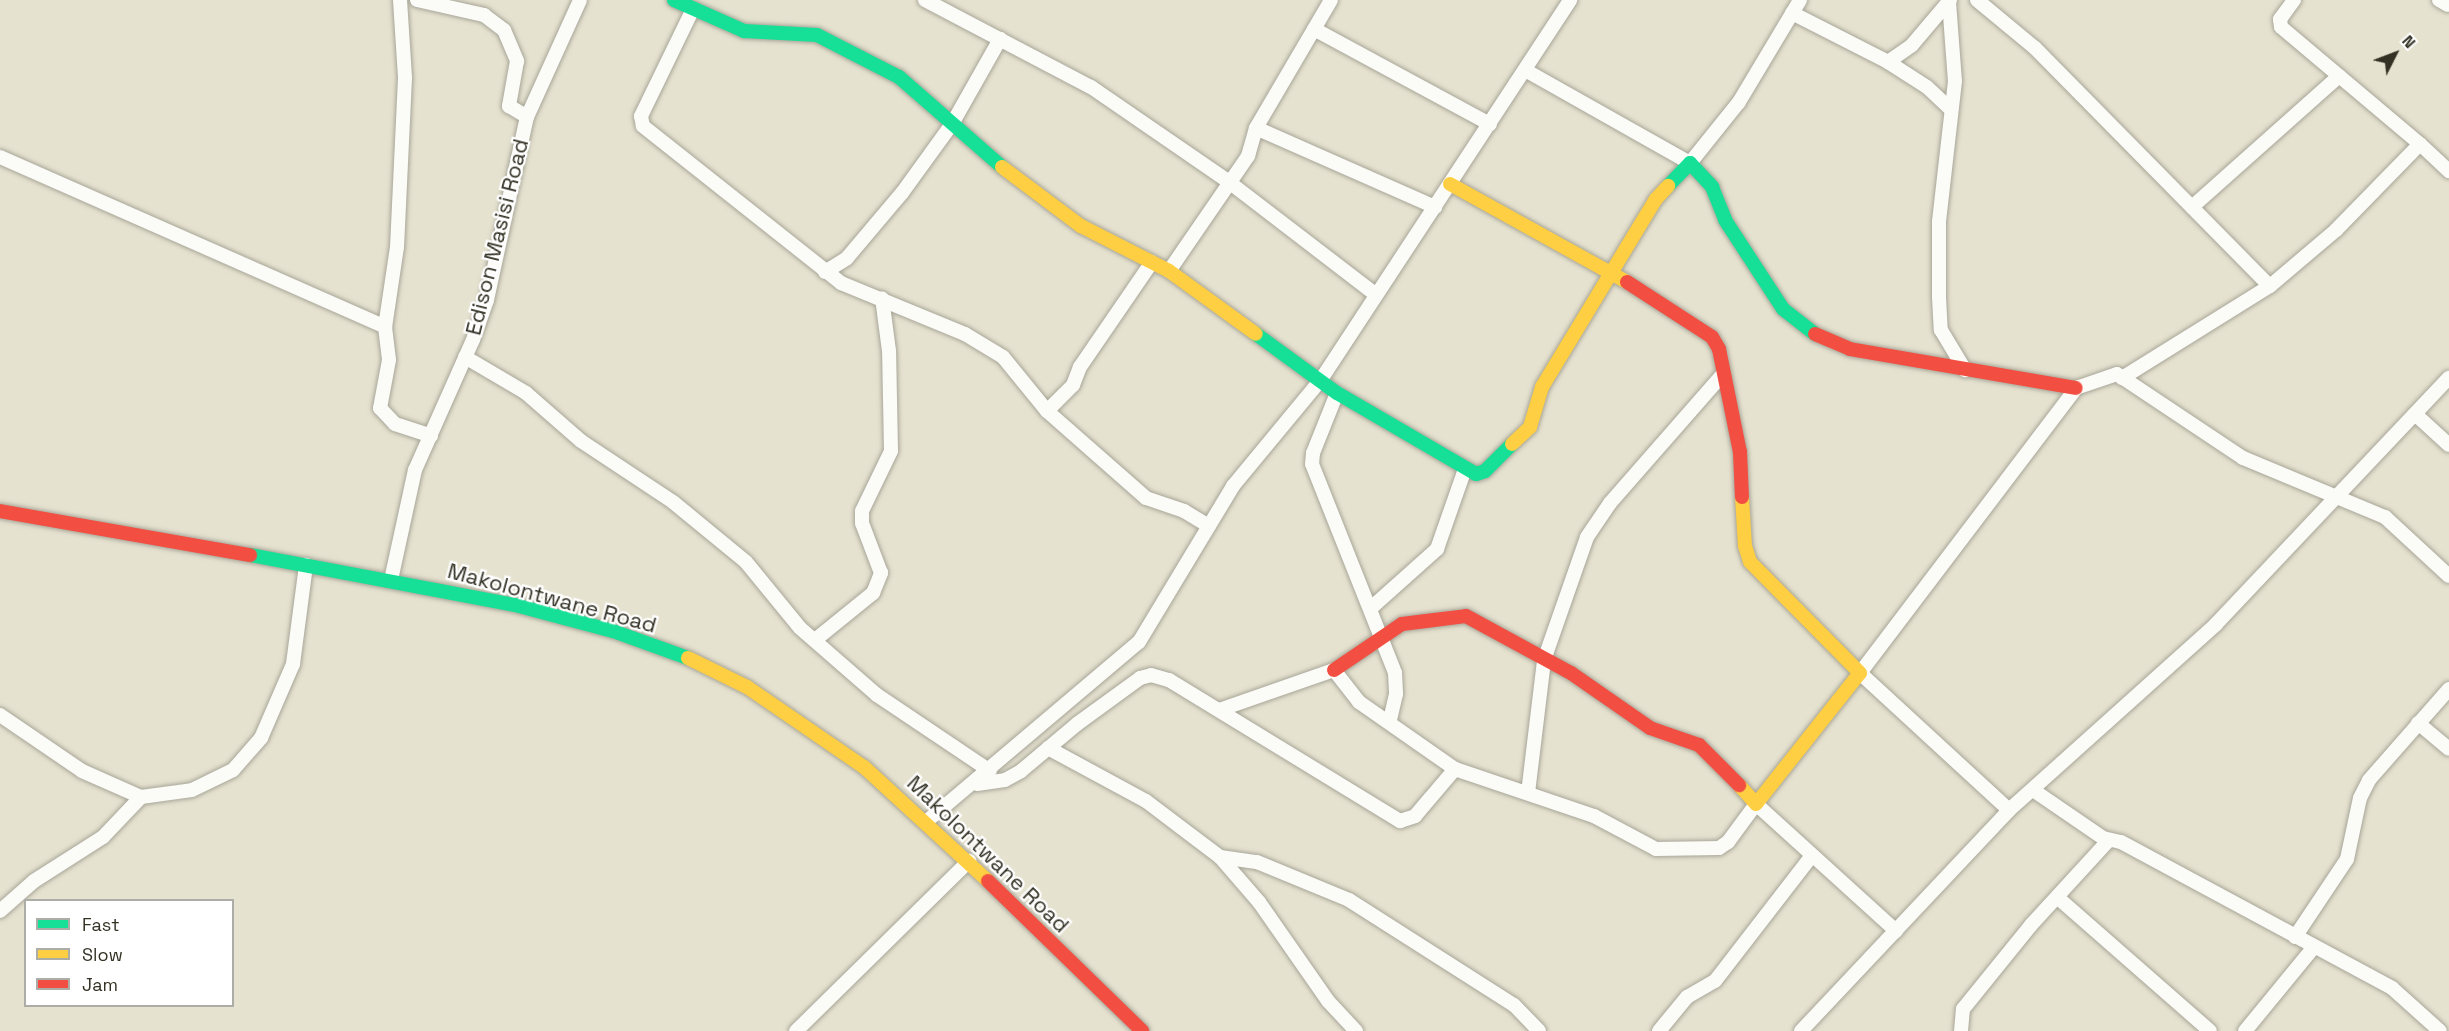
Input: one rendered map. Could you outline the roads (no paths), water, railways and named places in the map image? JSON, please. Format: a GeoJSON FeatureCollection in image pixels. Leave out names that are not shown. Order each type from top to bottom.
{"type":"FeatureCollection","features":[{"type":"Feature","properties":{"kind":"street"},"geometry":{"type":"LineString","coordinates":[[400,0],[405,78],[399,213],[385,327],[389,360],[380,408],[395,424],[431,436]]}},
{"type":"Feature","properties":{"kind":"street"},"geometry":{"type":"LineString","coordinates":[[417,0],[484,15],[504,30],[517,61],[509,106],[527,117]]}},
{"type":"Feature","properties":{"kind":"street","name":"Edison Masisi Road"},"geometry":{"type":"LineString","coordinates":[[391,580],[415,470],[465,357],[487,300],[527,117],[580,0]]}},
{"type":"Feature","properties":{"kind":"street"},"geometry":{"type":"LineString","coordinates":[[674,0],[692,11],[744,31],[817,36],[843,46],[899,77],[1026,188],[1081,226],[1169,271],[1337,393],[1465,469],[1480,474],[1524,434],[1542,387],[1662,189],[1690,163],[1738,102],[1800,0]]}},
{"type":"Feature","properties":{"kind":"street"},"geometry":{"type":"LineString","coordinates":[[1169,271],[1248,156],[1256,129],[1331,0]]}},
{"type":"Feature","properties":{"kind":"street"},"geometry":{"type":"LineString","coordinates":[[927,821],[990,771],[1139,642],[1233,486],[1320,381],[1570,0]]}},
{"type":"Feature","properties":{"kind":"street"},"geometry":{"type":"LineString","coordinates":[[1977,0],[2035,48],[2270,286]]}},
{"type":"Feature","properties":{"kind":"street"},"geometry":{"type":"LineString","coordinates":[[2294,0],[2279,24],[2421,144],[2449,171]]}},
{"type":"Feature","properties":{"kind":"street"},"geometry":{"type":"LineString","coordinates":[[1888,62],[1912,45],[1950,1]]}},
{"type":"Feature","properties":{"kind":"street"},"geometry":{"type":"LineString","coordinates":[[1950,1],[1954,32],[1951,109],[1939,222],[1940,308],[1946,341],[1965,370]]}},
{"type":"Feature","properties":{"kind":"street"},"geometry":{"type":"LineString","coordinates":[[934,2],[1091,87],[1229,182],[1376,295]]}},
{"type":"Feature","properties":{"kind":"street"},"geometry":{"type":"LineString","coordinates":[[692,11],[641,116],[643,126],[841,283],[965,334],[1004,357],[1047,411],[1152,503],[1184,511],[1209,526]]}},
{"type":"Feature","properties":{"kind":"street"},"geometry":{"type":"LineString","coordinates":[[1792,13],[1888,62],[1927,87],[1951,109]]}},
{"type":"Feature","properties":{"kind":"street"},"geometry":{"type":"LineString","coordinates":[[1314,29],[1490,124]]}},
{"type":"Feature","properties":{"kind":"street"},"geometry":{"type":"LineString","coordinates":[[825,272],[847,258],[902,193],[952,124],[1000,39]]}},
{"type":"Feature","properties":{"kind":"street"},"geometry":{"type":"LineString","coordinates":[[1525,70],[1690,163],[1712,187],[1725,220],[1791,320],[1850,349],[1965,370],[2076,388],[2111,374],[2122,378],[2243,458],[2334,499],[2385,517],[2449,576]]}},
{"type":"Feature","properties":{"kind":"street"},"geometry":{"type":"LineString","coordinates":[[2192,207],[2339,76]]}},
{"type":"Feature","properties":{"kind":"street"},"geometry":{"type":"LineString","coordinates":[[1256,129],[1435,207]]}},
{"type":"Feature","properties":{"kind":"street"},"geometry":{"type":"LineString","coordinates":[[2122,378],[2270,286],[2336,230],[2421,144]]}},
{"type":"Feature","properties":{"kind":"street"},"geometry":{"type":"LineString","coordinates":[[0,157],[385,327]]}},
{"type":"Feature","properties":{"kind":"street"},"geometry":{"type":"LineString","coordinates":[[1450,184],[1612,272],[1704,329],[1719,349],[1722,375],[1740,452],[1745,546],[1750,562],[1860,673],[2009,810]]}},
{"type":"Feature","properties":{"kind":"street"},"geometry":{"type":"LineString","coordinates":[[1047,411],[1072,385],[1080,367],[1152,262]]}},
{"type":"Feature","properties":{"kind":"street"},"geometry":{"type":"LineString","coordinates":[[815,640],[873,593],[881,573],[862,523],[862,511],[891,451],[889,351],[882,298]]}},
{"type":"Feature","properties":{"kind":"street"},"geometry":{"type":"LineString","coordinates":[[465,357],[512,383],[581,441],[674,502],[746,562],[787,615],[877,695],[990,771]]}},
{"type":"Feature","properties":{"kind":"street"},"geometry":{"type":"LineString","coordinates":[[1528,793],[1544,660],[1587,537],[1597,520],[1722,375]]}},
{"type":"Feature","properties":{"kind":"street"},"geometry":{"type":"LineString","coordinates":[[1801,1031],[2009,810],[2216,624],[2449,378]]}},
{"type":"Feature","properties":{"kind":"street"},"geometry":{"type":"LineString","coordinates":[[1334,670],[1359,702],[1390,721],[1455,769],[1594,816],[1656,849],[1719,848],[1728,842],[1860,673],[2076,388]]}},
{"type":"Feature","properties":{"kind":"street"},"geometry":{"type":"LineString","coordinates":[[1337,393],[1313,453],[1312,464],[1382,635],[1395,673],[1396,694],[1390,721]]}},
{"type":"Feature","properties":{"kind":"street"},"geometry":{"type":"LineString","coordinates":[[2415,414],[2449,445]]}},
{"type":"Feature","properties":{"kind":"street"},"geometry":{"type":"LineString","coordinates":[[1371,608],[1437,549],[1465,469]]}},
{"type":"Feature","properties":{"kind":"street","name":"Makolontwane Road"},"geometry":{"type":"LineString","coordinates":[[0,511],[391,580],[613,631],[690,659],[747,687],[808,726],[927,821],[1142,1031]]}},
{"type":"Feature","properties":{"kind":"street"},"geometry":{"type":"LineString","coordinates":[[0,716],[82,771],[141,797],[192,790],[234,770],[248,758],[261,738],[293,664],[306,565]]}},
{"type":"Feature","properties":{"kind":"street"},"geometry":{"type":"LineString","coordinates":[[1219,710],[1334,670],[1382,635],[1402,624],[1457,615],[1571,673],[1650,728],[1699,745],[1712,753],[1756,804],[1811,857],[1896,931]]}},
{"type":"Feature","properties":{"kind":"street"},"geometry":{"type":"LineString","coordinates":[[974,784],[1005,780],[1140,678],[1151,675],[1168,680],[1400,821],[1415,816],[1455,769]]}},
{"type":"Feature","properties":{"kind":"street"},"geometry":{"type":"LineString","coordinates":[[2295,937],[2347,859],[2360,798],[2369,780],[2449,689]]}},
{"type":"Feature","properties":{"kind":"street"},"geometry":{"type":"LineString","coordinates":[[2418,723],[2449,749]]}},
{"type":"Feature","properties":{"kind":"street"},"geometry":{"type":"LineString","coordinates":[[1048,748],[1146,801],[1220,857],[1258,902],[1328,1001],[1356,1031]]}},
{"type":"Feature","properties":{"kind":"street"},"geometry":{"type":"LineString","coordinates":[[2033,790],[2109,840],[2121,842],[2392,988],[2440,1031]]}},
{"type":"Feature","properties":{"kind":"street"},"geometry":{"type":"LineString","coordinates":[[0,911],[34,880],[103,837],[141,797]]}},
{"type":"Feature","properties":{"kind":"street"},"geometry":{"type":"LineString","coordinates":[[1961,1031],[1964,1009],[2057,897],[2109,840]]}},
{"type":"Feature","properties":{"kind":"street"},"geometry":{"type":"LineString","coordinates":[[1220,857],[1257,862],[1349,900],[1514,1005],[1539,1031]]}},
{"type":"Feature","properties":{"kind":"street"},"geometry":{"type":"LineString","coordinates":[[1659,1031],[1687,997],[1715,981],[1811,857]]}},
{"type":"Feature","properties":{"kind":"street"},"geometry":{"type":"LineString","coordinates":[[796,1031],[969,861]]}},
{"type":"Feature","properties":{"kind":"street"},"geometry":{"type":"LineString","coordinates":[[2057,897],[2210,1031]]}},
{"type":"Feature","properties":{"kind":"street"},"geometry":{"type":"LineString","coordinates":[[2245,1031],[2314,947]]}}]}
